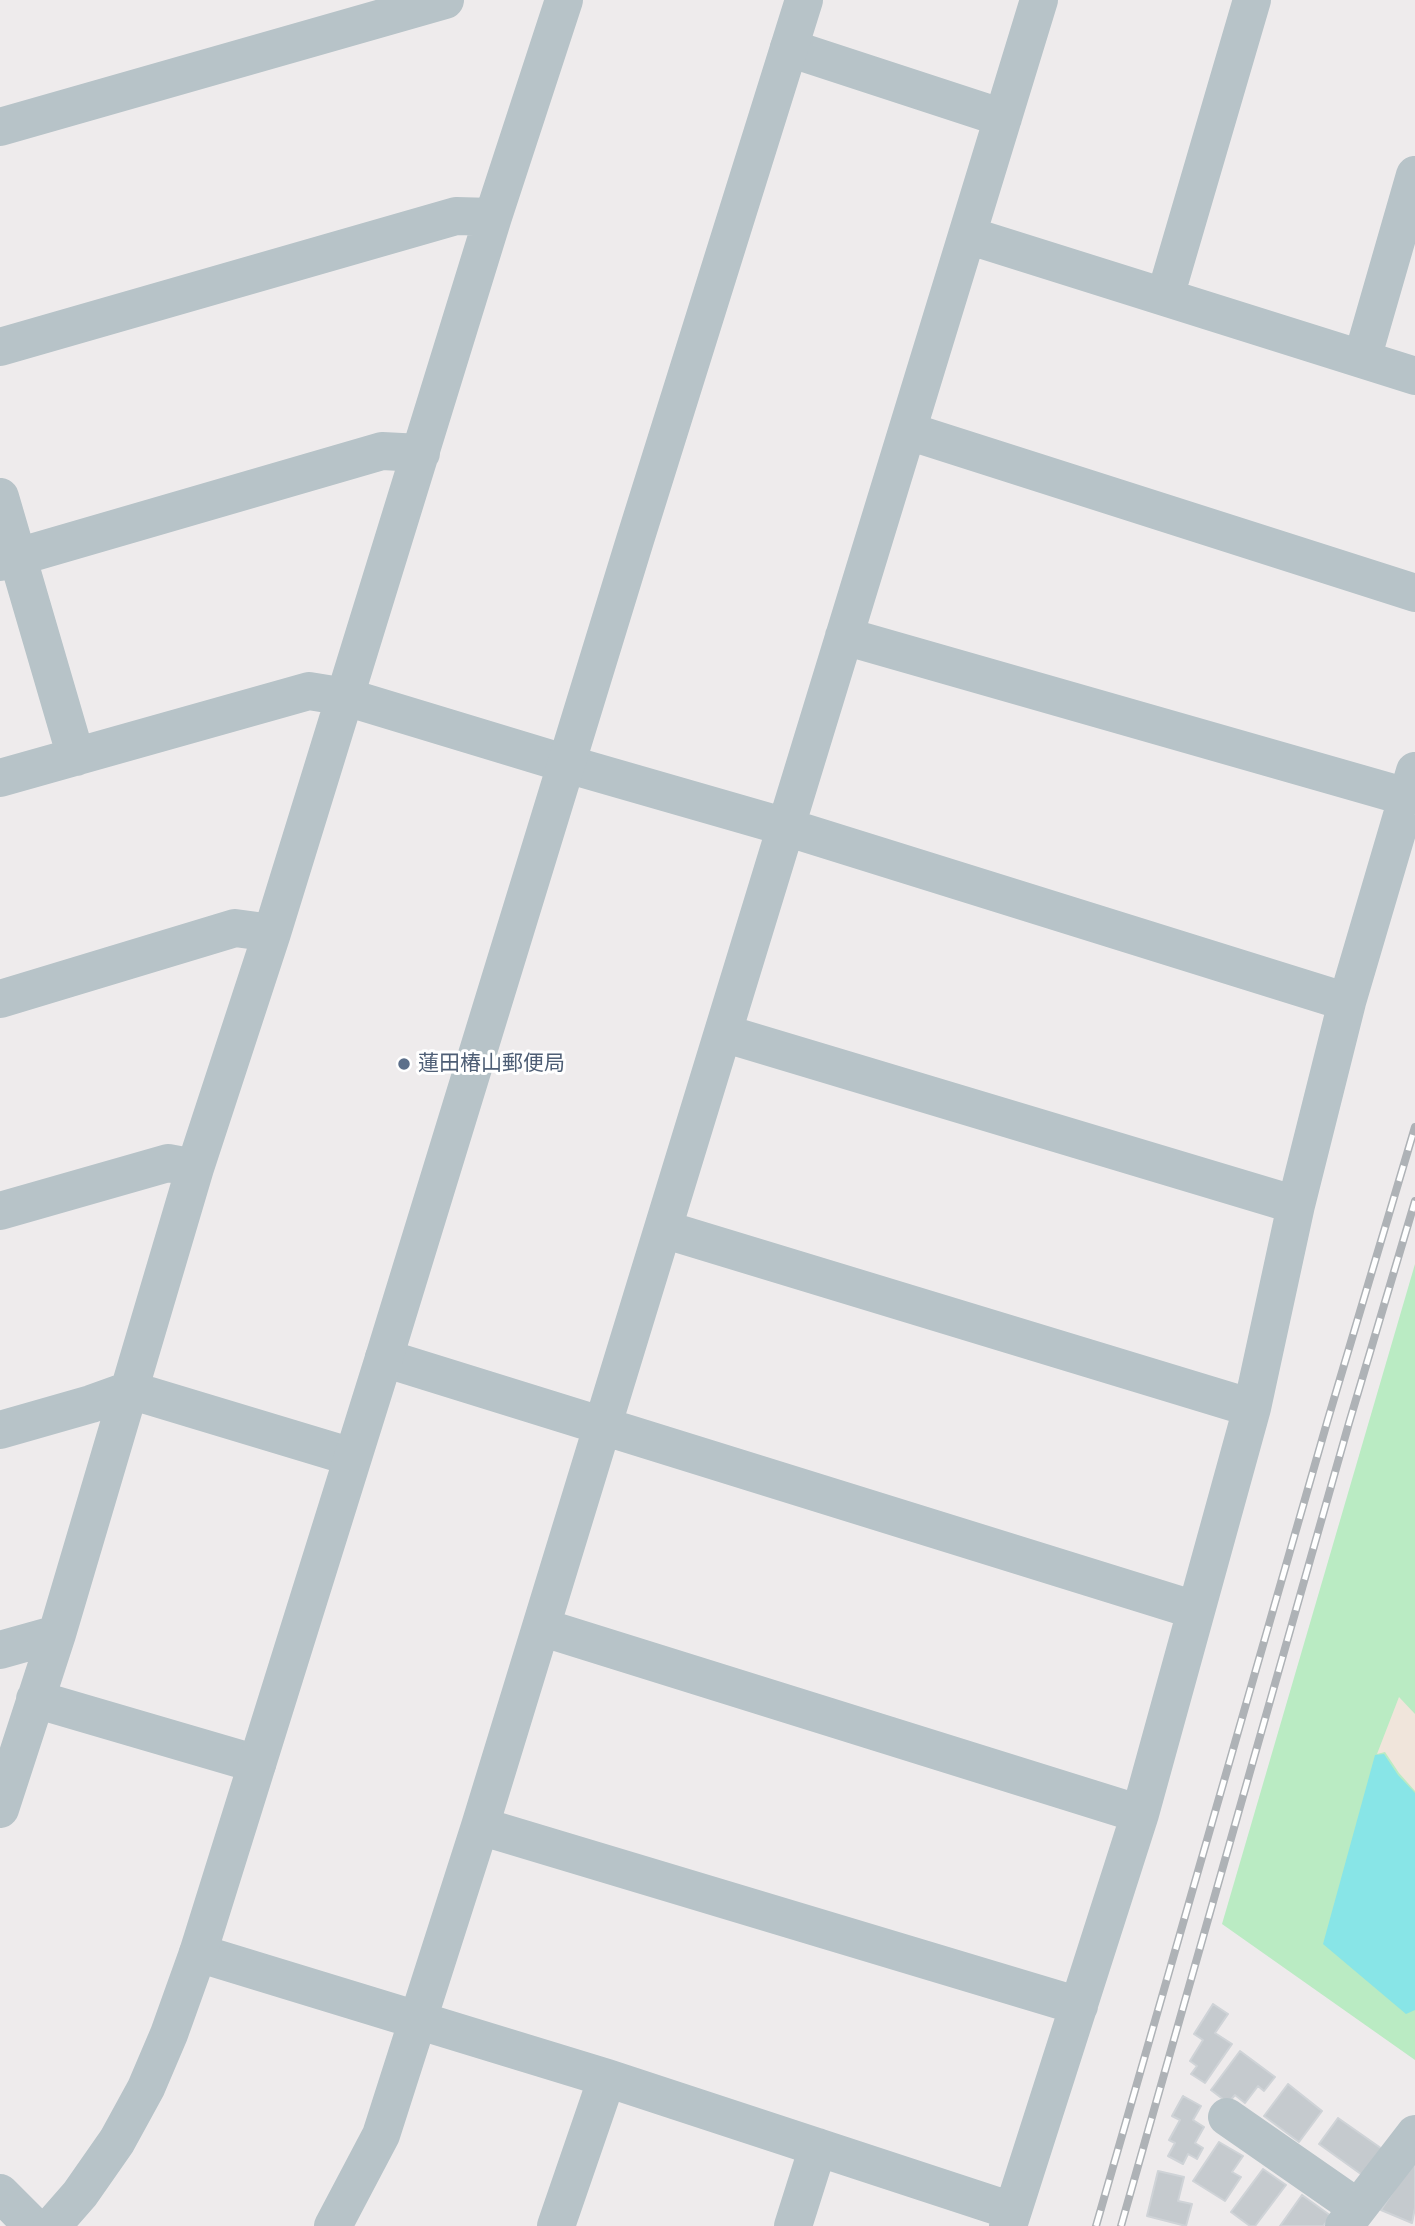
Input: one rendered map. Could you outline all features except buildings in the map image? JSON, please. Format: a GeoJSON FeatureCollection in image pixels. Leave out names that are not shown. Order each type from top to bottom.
{"type":"FeatureCollection","features":[{"type":"Feature","properties":{"kind":"street"},"geometry":{"type":"LineString","coordinates":[[0,127],[445,0]]}},
{"type":"Feature","properties":{"kind":"street"},"geometry":{"type":"LineString","coordinates":[[0,1809],[7,1766],[35,1699],[57,1634],[195,1168],[272,933],[493,217],[564,0]]}},
{"type":"Feature","properties":{"kind":"street"},"geometry":{"type":"LineString","coordinates":[[52,2226],[80,2194],[117,2141],[146,2088],[169,2034],[198,1952],[804,0]]}},
{"type":"Feature","properties":{"kind":"street"},"geometry":{"type":"LineString","coordinates":[[333,2226],[381,2135],[480,1826],[1039,0]]}},
{"type":"Feature","properties":{"kind":"street"},"geometry":{"type":"LineString","coordinates":[[1165,297],[1252,0]]}},
{"type":"Feature","properties":{"kind":"street"},"geometry":{"type":"LineString","coordinates":[[789,47],[1003,118]]}},
{"type":"Feature","properties":{"kind":"street"},"geometry":{"type":"LineString","coordinates":[[1362,359],[1415,175]]}},
{"type":"Feature","properties":{"kind":"street"},"geometry":{"type":"LineString","coordinates":[[0,347],[456,216],[493,217]]}},
{"type":"Feature","properties":{"kind":"street"},"geometry":{"type":"LineString","coordinates":[[967,235],[1415,376]]}},
{"type":"Feature","properties":{"kind":"street"},"geometry":{"type":"LineString","coordinates":[[908,431],[1415,593]]}},
{"type":"Feature","properties":{"kind":"street"},"geometry":{"type":"LineString","coordinates":[[9,559],[382,451],[421,453]]}},
{"type":"Feature","properties":{"kind":"street"},"geometry":{"type":"LineString","coordinates":[[0,497],[9,559],[76,757]]}},
{"type":"Feature","properties":{"kind":"street"},"geometry":{"type":"LineString","coordinates":[[198,1952],[607,2078],[818,2147],[1010,2219],[1140,1814],[1252,1408],[1296,1205],[1348,1002],[1411,784],[845,636]]}},
{"type":"Feature","properties":{"kind":"street"},"geometry":{"type":"LineString","coordinates":[[0,778],[309,691],[346,697],[786,827],[1348,1002]]}},
{"type":"Feature","properties":{"kind":"street"},"geometry":{"type":"LineString","coordinates":[[0,999],[235,928],[272,933]]}},
{"type":"Feature","properties":{"kind":"street"},"geometry":{"type":"LineString","coordinates":[[723,1033],[1296,1205]]}},
{"type":"Feature","properties":{"kind":"street"},"geometry":{"type":"LineString","coordinates":[[0,1211],[168,1163],[195,1168]]}},
{"type":"Feature","properties":{"kind":"street"},"geometry":{"type":"LineString","coordinates":[[663,1228],[1252,1408]]}},
{"type":"Feature","properties":{"kind":"street"},"geometry":{"type":"LineString","coordinates":[[384,1358],[1195,1610]]}},
{"type":"Feature","properties":{"kind":"street"},"geometry":{"type":"LineString","coordinates":[[0,1430],[130,1390],[352,1457]]}},
{"type":"Feature","properties":{"kind":"street"},"geometry":{"type":"LineString","coordinates":[[541,1627],[1140,1814]]}},
{"type":"Feature","properties":{"kind":"street"},"geometry":{"type":"LineString","coordinates":[[0,1650],[57,1634]]}},
{"type":"Feature","properties":{"kind":"street"},"geometry":{"type":"LineString","coordinates":[[35,1699],[257,1764]]}},
{"type":"Feature","properties":{"kind":"street"},"geometry":{"type":"LineString","coordinates":[[480,1826],[1079,2006]]}},
{"type":"Feature","properties":{"kind":"street"},"geometry":{"type":"LineString","coordinates":[[556,2226],[607,2078]]}},
{"type":"Feature","properties":{"kind":"street"},"geometry":{"type":"LineString","coordinates":[[1227,2118],[1351,2217],[1415,2134]]}},
{"type":"Feature","properties":{"kind":"street"},"geometry":{"type":"LineString","coordinates":[[793,2226],[818,2147]]}},
{"type":"Feature","properties":{"kind":"street"},"geometry":{"type":"LineString","coordinates":[[0,2193],[33,2226]]}},
{"type":"Feature","properties":{"kind":"green space"},"geometry":{"type":"Polygon","coordinates":[[[1415,1264],[1415,2060],[1222,1924],[1415,1264]]]}},
{"type":"Feature","properties":{"kind":"sand"},"geometry":{"type":"Polygon","coordinates":[[[1399,1697],[1415,1714],[1415,1791],[1385,1752],[1377,1754],[1399,1697]]]}},
{"type":"Feature","properties":{"kind":"water"},"geometry":{"type":"Polygon","coordinates":[[[1384,1754],[1398,1775],[1415,1793],[1415,2010],[1406,2014],[1323,1944],[1375,1755],[1384,1754]]]}},
{"type":"Feature","properties":{"kind":"railway"},"geometry":{"type":"LineString","coordinates":[[1096,2226],[1328,1419],[1415,1127]]}},
{"type":"Feature","properties":{"kind":"railway"},"geometry":{"type":"LineString","coordinates":[[1121,2226],[1349,1423],[1415,1201]]}},
{"type":"Feature","properties":{"kind":"place","name":"蓮田椿山郵便局"},"geometry":{"type":"Point","coordinates":[404,1064]}}]}
